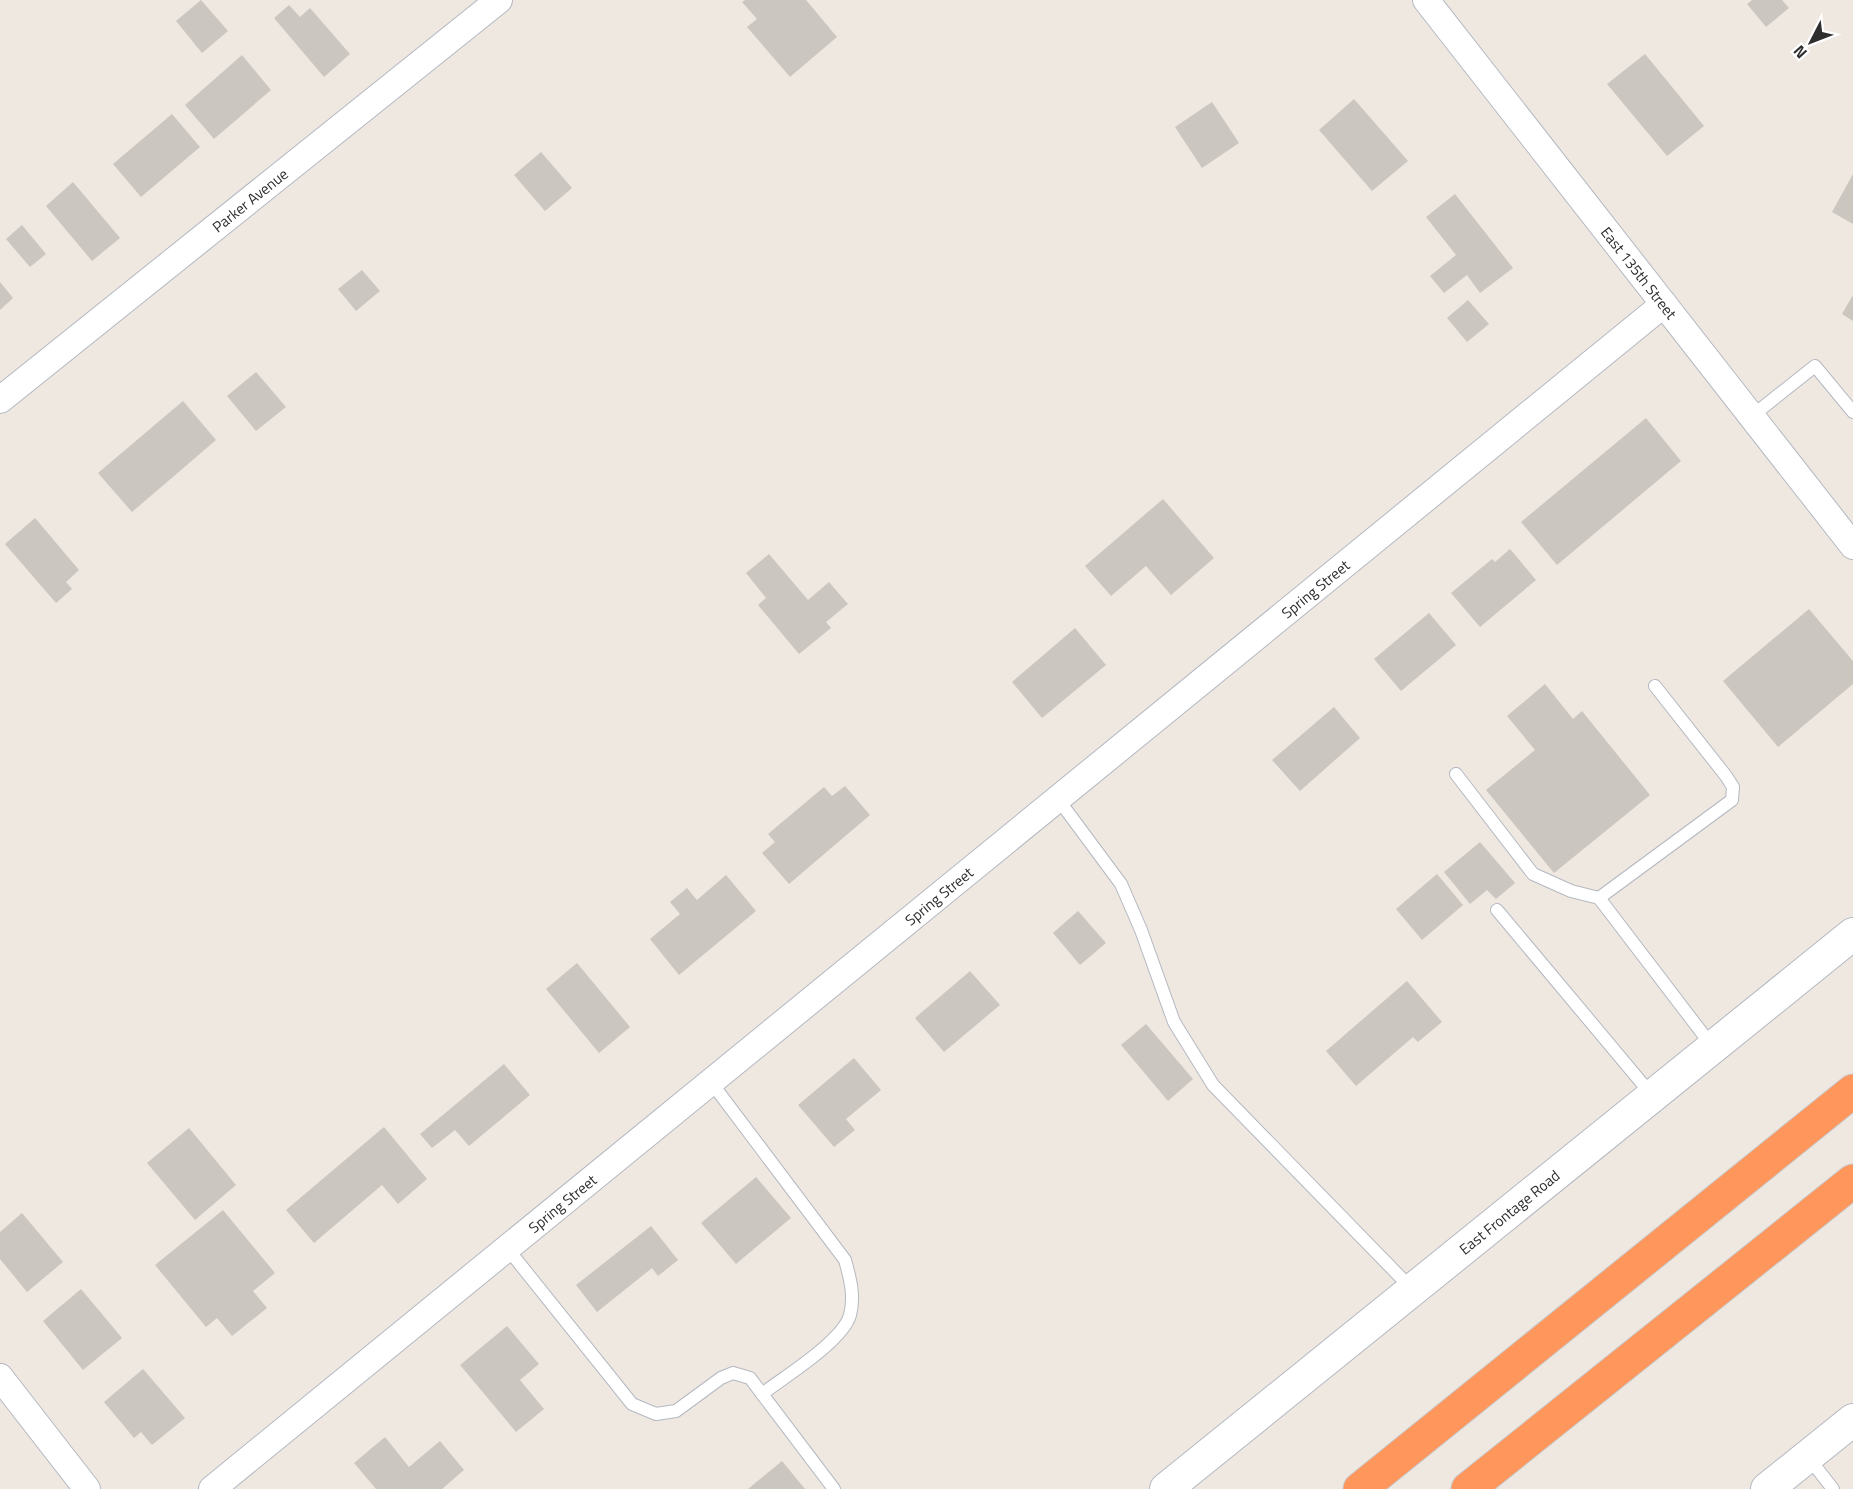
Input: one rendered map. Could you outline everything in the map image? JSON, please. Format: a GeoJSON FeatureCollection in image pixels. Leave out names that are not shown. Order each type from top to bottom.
{"type":"FeatureCollection","features":[{"type":"Feature","properties":{"kind":"highway"},"geometry":{"type":"LineString","coordinates":[[1360,1489],[1853,1091]]}},
{"type":"Feature","properties":{"kind":"highway"},"geometry":{"type":"LineString","coordinates":[[1468,1489],[1853,1182]]}},
{"type":"Feature","properties":{"kind":"street","name":"Parker Avenue"},"geometry":{"type":"LineString","coordinates":[[0,400],[499,0]]}},
{"type":"Feature","properties":{"kind":"street","name":"East 135th Street"},"geometry":{"type":"LineString","coordinates":[[1426,0],[1853,546]]}},
{"type":"Feature","properties":{"kind":"street","name":"Spring Street"},"geometry":{"type":"LineString","coordinates":[[212,1489],[1664,304]]}},
{"type":"Feature","properties":{"kind":"street","name":"East Frontage Road"},"geometry":{"type":"LineString","coordinates":[[1166,1489],[1853,934]]}},
{"type":"Feature","properties":{"kind":"street"},"geometry":{"type":"LineString","coordinates":[[0,1377],[87,1489]]}},
{"type":"Feature","properties":{"kind":"street"},"geometry":{"type":"LineString","coordinates":[[1767,1489],[1853,1420]]}},
{"type":"Feature","properties":{"kind":"lane"},"geometry":{"type":"LineString","coordinates":[[1752,416],[1815,366],[1851,405]]}},
{"type":"Feature","properties":{"kind":"lane"},"geometry":{"type":"LineString","coordinates":[[1599,898],[1732,800],[1733,788],[1726,776],[1654,686]]}},
{"type":"Feature","properties":{"kind":"lane"},"geometry":{"type":"LineString","coordinates":[[1456,774],[1533,874],[1571,891],[1599,898],[1713,1047]]}},
{"type":"Feature","properties":{"kind":"lane"},"geometry":{"type":"LineString","coordinates":[[1058,799],[1121,884],[1141,930],[1174,1022],[1213,1085],[1413,1290]]}},
{"type":"Feature","properties":{"kind":"lane"},"geometry":{"type":"LineString","coordinates":[[1497,910],[1652,1095]]}},
{"type":"Feature","properties":{"kind":"lane"},"geometry":{"type":"LineString","coordinates":[[711,1082],[845,1260],[852,1287],[850,1316],[839,1334],[762,1394]]}},
{"type":"Feature","properties":{"kind":"lane"},"geometry":{"type":"LineString","coordinates":[[507,1248],[632,1404],[656,1414],[676,1411],[721,1378],[733,1373],[750,1378],[834,1489]]}},
{"type":"Feature","properties":{"kind":"lane"},"geometry":{"type":"LineString","coordinates":[[1807,1456],[1833,1489]]}},
{"type":"Feature","properties":{"kind":"building"},"geometry":{"type":"Polygon","coordinates":[[[201,0],[228,31],[202,53],[176,21],[201,0]]]}},
{"type":"Feature","properties":{"kind":"building"},"geometry":{"type":"Polygon","coordinates":[[[745,0],[806,0],[837,37],[790,77],[747,27],[757,19],[742,2],[745,0]]]}},
{"type":"Feature","properties":{"kind":"building"},"geometry":{"type":"Polygon","coordinates":[[[1752,0],[1782,0],[1789,8],[1766,27],[1747,4],[1752,0]]]}},
{"type":"Feature","properties":{"kind":"building"},"geometry":{"type":"Polygon","coordinates":[[[289,5],[300,17],[310,8],[350,54],[324,77],[274,18],[289,5]]]}},
{"type":"Feature","properties":{"kind":"building"},"geometry":{"type":"Polygon","coordinates":[[[1645,54],[1704,126],[1667,156],[1607,84],[1645,54]]]}},
{"type":"Feature","properties":{"kind":"building"},"geometry":{"type":"Polygon","coordinates":[[[242,55],[271,90],[214,139],[185,105],[242,55]]]}},
{"type":"Feature","properties":{"kind":"building"},"geometry":{"type":"Polygon","coordinates":[[[1354,99],[1408,161],[1372,191],[1319,130],[1354,99]]]}},
{"type":"Feature","properties":{"kind":"building"},"geometry":{"type":"Polygon","coordinates":[[[1212,102],[1239,143],[1202,168],[1175,127],[1212,102]]]}},
{"type":"Feature","properties":{"kind":"building"},"geometry":{"type":"Polygon","coordinates":[[[172,114],[200,147],[141,197],[113,164],[172,114]]]}},
{"type":"Feature","properties":{"kind":"building"},"geometry":{"type":"Polygon","coordinates":[[[541,152],[572,188],[545,211],[514,175],[541,152]]]}},
{"type":"Feature","properties":{"kind":"building"},"geometry":{"type":"Polygon","coordinates":[[[1853,174],[1853,224],[1832,212],[1853,174]]]}},
{"type":"Feature","properties":{"kind":"building"},"geometry":{"type":"Polygon","coordinates":[[[73,182],[120,238],[92,261],[46,206],[73,182]]]}},
{"type":"Feature","properties":{"kind":"building"},"geometry":{"type":"Polygon","coordinates":[[[1455,194],[1513,268],[1480,293],[1467,275],[1444,293],[1430,276],[1456,255],[1426,217],[1455,194]]]}},
{"type":"Feature","properties":{"kind":"building"},"geometry":{"type":"Polygon","coordinates":[[[22,225],[46,254],[30,267],[6,239],[22,225]]]}},
{"type":"Feature","properties":{"kind":"building"},"geometry":{"type":"Polygon","coordinates":[[[362,270],[380,291],[356,311],[338,289],[362,270]]]}},
{"type":"Feature","properties":{"kind":"building"},"geometry":{"type":"Polygon","coordinates":[[[0,282],[13,298],[0,310],[0,282]]]}},
{"type":"Feature","properties":{"kind":"building"},"geometry":{"type":"Polygon","coordinates":[[[1853,295],[1853,321],[1842,314],[1853,295]]]}},
{"type":"Feature","properties":{"kind":"building"},"geometry":{"type":"Polygon","coordinates":[[[1468,300],[1489,324],[1467,342],[1447,318],[1468,300]]]}},
{"type":"Feature","properties":{"kind":"building"},"geometry":{"type":"Polygon","coordinates":[[[256,372],[286,407],[256,431],[227,396],[256,372]]]}},
{"type":"Feature","properties":{"kind":"building"},"geometry":{"type":"Polygon","coordinates":[[[183,401],[216,440],[132,512],[98,473],[183,401]]]}},
{"type":"Feature","properties":{"kind":"building"},"geometry":{"type":"Polygon","coordinates":[[[1646,418],[1681,461],[1557,565],[1521,522],[1646,418]]]}},
{"type":"Feature","properties":{"kind":"building"},"geometry":{"type":"Polygon","coordinates":[[[1163,499],[1214,558],[1171,595],[1146,566],[1111,596],[1085,566],[1163,499]]]}},
{"type":"Feature","properties":{"kind":"building"},"geometry":{"type":"Polygon","coordinates":[[[35,518],[79,570],[66,582],[72,589],[56,603],[5,544],[35,518]]]}},
{"type":"Feature","properties":{"kind":"building"},"geometry":{"type":"Polygon","coordinates":[[[1510,549],[1536,580],[1480,627],[1451,593],[1492,559],[1495,562],[1510,549]]]}},
{"type":"Feature","properties":{"kind":"building"},"geometry":{"type":"Polygon","coordinates":[[[769,554],[808,600],[829,582],[848,604],[826,622],[831,628],[799,654],[758,605],[766,598],[746,573],[769,554]]]}},
{"type":"Feature","properties":{"kind":"building"},"geometry":{"type":"Polygon","coordinates":[[[1809,609],[1853,661],[1853,684],[1778,747],[1723,681],[1809,609]]]}},
{"type":"Feature","properties":{"kind":"building"},"geometry":{"type":"Polygon","coordinates":[[[1429,613],[1456,645],[1401,691],[1374,659],[1429,613]]]}},
{"type":"Feature","properties":{"kind":"building"},"geometry":{"type":"Polygon","coordinates":[[[1075,628],[1106,665],[1042,718],[1012,682],[1075,628]]]}},
{"type":"Feature","properties":{"kind":"building"},"geometry":{"type":"Polygon","coordinates":[[[1545,684],[1573,719],[1582,711],[1650,795],[1554,873],[1486,790],[1535,750],[1507,716],[1545,684]]]}},
{"type":"Feature","properties":{"kind":"building"},"geometry":{"type":"Polygon","coordinates":[[[1334,707],[1360,738],[1300,791],[1272,760],[1334,707]]]}},
{"type":"Feature","properties":{"kind":"building"},"geometry":{"type":"Polygon","coordinates":[[[845,786],[870,815],[789,884],[762,853],[775,842],[768,834],[824,787],[832,796],[845,786]]]}},
{"type":"Feature","properties":{"kind":"building"},"geometry":{"type":"Polygon","coordinates":[[[1480,842],[1515,883],[1496,899],[1487,890],[1470,904],[1444,872],[1480,842]]]}},
{"type":"Feature","properties":{"kind":"building"},"geometry":{"type":"Polygon","coordinates":[[[1437,874],[1463,905],[1422,940],[1396,909],[1437,874]]]}},
{"type":"Feature","properties":{"kind":"building"},"geometry":{"type":"Polygon","coordinates":[[[726,875],[756,911],[679,975],[650,939],[680,914],[670,902],[687,888],[697,900],[726,875]]]}},
{"type":"Feature","properties":{"kind":"building"},"geometry":{"type":"Polygon","coordinates":[[[1078,911],[1106,943],[1080,965],[1053,933],[1078,911]]]}},
{"type":"Feature","properties":{"kind":"building"},"geometry":{"type":"Polygon","coordinates":[[[577,963],[630,1027],[599,1053],[546,989],[577,963]]]}},
{"type":"Feature","properties":{"kind":"building"},"geometry":{"type":"Polygon","coordinates":[[[970,971],[1000,1005],[944,1052],[915,1018],[970,971]]]}},
{"type":"Feature","properties":{"kind":"building"},"geometry":{"type":"Polygon","coordinates":[[[1407,981],[1442,1022],[1418,1042],[1413,1037],[1356,1086],[1326,1051],[1407,981]]]}},
{"type":"Feature","properties":{"kind":"building"},"geometry":{"type":"Polygon","coordinates":[[[1146,1024],[1193,1079],[1168,1101],[1121,1045],[1146,1024]]]}},
{"type":"Feature","properties":{"kind":"building"},"geometry":{"type":"Polygon","coordinates":[[[854,1058],[881,1090],[846,1119],[855,1130],[834,1147],[798,1105],[854,1058]]]}},
{"type":"Feature","properties":{"kind":"building"},"geometry":{"type":"Polygon","coordinates":[[[504,1064],[530,1095],[469,1146],[455,1130],[432,1148],[420,1134],[504,1064]]]}},
{"type":"Feature","properties":{"kind":"building"},"geometry":{"type":"Polygon","coordinates":[[[384,1127],[427,1179],[398,1204],[382,1185],[314,1243],[286,1210],[384,1127]]]}},
{"type":"Feature","properties":{"kind":"building"},"geometry":{"type":"Polygon","coordinates":[[[189,1128],[236,1185],[195,1220],[147,1163],[189,1128]]]}},
{"type":"Feature","properties":{"kind":"building"},"geometry":{"type":"Polygon","coordinates":[[[756,1177],[791,1218],[736,1264],[701,1223],[756,1177]]]}},
{"type":"Feature","properties":{"kind":"building"},"geometry":{"type":"Polygon","coordinates":[[[223,1210],[275,1273],[253,1291],[267,1308],[232,1336],[217,1318],[206,1327],[155,1265],[223,1210]]]}},
{"type":"Feature","properties":{"kind":"building"},"geometry":{"type":"Polygon","coordinates":[[[22,1213],[63,1262],[27,1292],[0,1259],[0,1232],[22,1213]]]}},
{"type":"Feature","properties":{"kind":"building"},"geometry":{"type":"Polygon","coordinates":[[[651,1226],[678,1260],[658,1276],[652,1268],[597,1312],[576,1285],[651,1226]]]}},
{"type":"Feature","properties":{"kind":"building"},"geometry":{"type":"Polygon","coordinates":[[[81,1289],[122,1338],[83,1370],[43,1321],[81,1289]]]}},
{"type":"Feature","properties":{"kind":"building"},"geometry":{"type":"Polygon","coordinates":[[[507,1326],[539,1364],[520,1380],[544,1409],[516,1432],[460,1365],[507,1326]]]}},
{"type":"Feature","properties":{"kind":"building"},"geometry":{"type":"Polygon","coordinates":[[[143,1369],[185,1418],[152,1445],[141,1432],[134,1438],[104,1402],[143,1369]]]}},
{"type":"Feature","properties":{"kind":"building"},"geometry":{"type":"Polygon","coordinates":[[[385,1437],[409,1467],[440,1441],[464,1470],[442,1489],[376,1489],[354,1463],[385,1437]]]}},
{"type":"Feature","properties":{"kind":"building"},"geometry":{"type":"Polygon","coordinates":[[[782,1461],[805,1489],[748,1489],[782,1461]]]}}]}
